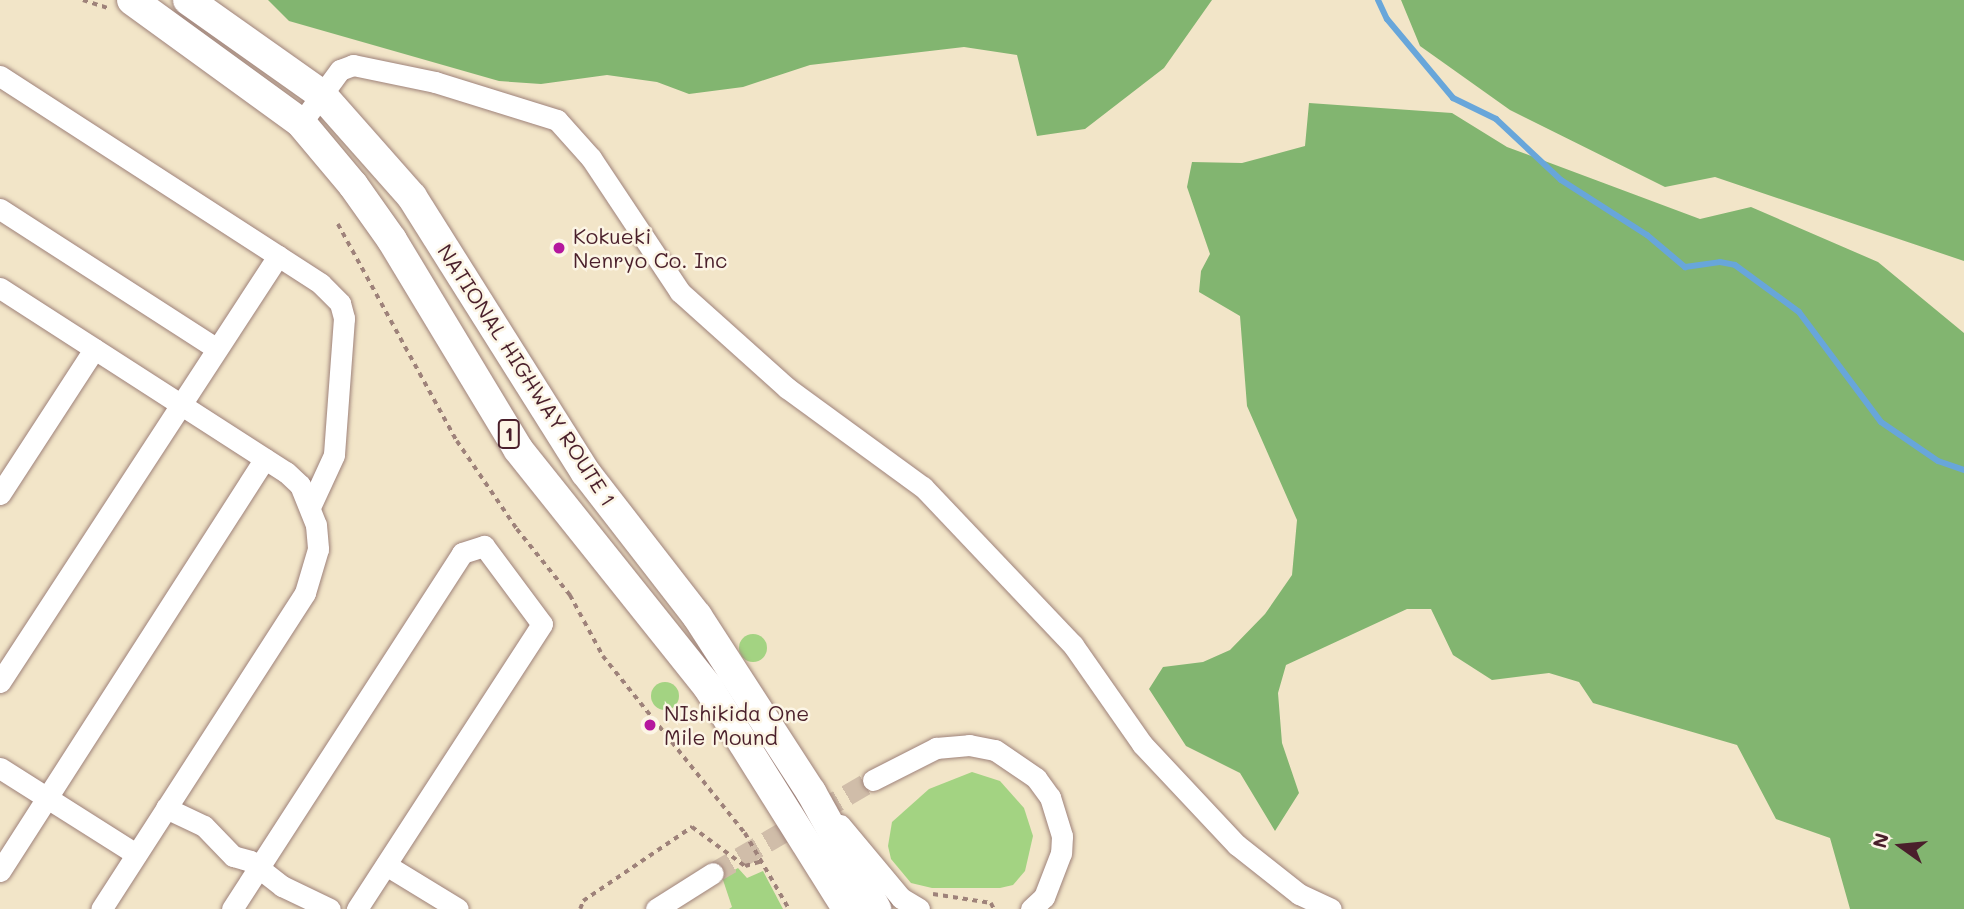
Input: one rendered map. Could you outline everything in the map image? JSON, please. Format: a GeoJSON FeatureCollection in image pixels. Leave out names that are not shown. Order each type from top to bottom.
{"type":"FeatureCollection","features":[{"type":"Feature","properties":{"kind":"highway","name":"NATIONAL HIGHWAY ROUTE 1"},"geometry":{"type":"LineString","coordinates":[[188,0],[321,94],[412,197],[586,473],[697,616],[811,792],[876,909]]}},
{"type":"Feature","properties":{"kind":"highway","name":"NATIONAL HIGHWAY ROUTE 1"},"geometry":{"type":"LineString","coordinates":[[125,5],[301,123],[392,240],[518,449],[708,687],[847,909]]}},
{"type":"Feature","properties":{"kind":"street"},"geometry":{"type":"LineString","coordinates":[[301,123],[340,70],[353,65],[435,82],[557,120],[590,158],[680,292],[788,388],[923,487],[1073,645],[1142,744],[1237,845],[1299,894],[1331,909]]}},
{"type":"Feature","properties":{"kind":"street"},"geometry":{"type":"LineString","coordinates":[[0,76],[278,256],[332,294],[344,318],[334,455],[311,505]]}},
{"type":"Feature","properties":{"kind":"street"},"geometry":{"type":"LineString","coordinates":[[0,209],[216,348]]}},
{"type":"Feature","properties":{"kind":"street"},"geometry":{"type":"LineString","coordinates":[[0,682],[278,256]]}},
{"type":"Feature","properties":{"kind":"street"},"geometry":{"type":"LineString","coordinates":[[3,295],[94,349],[265,459],[300,485],[311,505],[318,549],[305,593],[101,909]]}},
{"type":"Feature","properties":{"kind":"street"},"geometry":{"type":"LineString","coordinates":[[0,494],[94,349]]}},
{"type":"Feature","properties":{"kind":"street"},"geometry":{"type":"LineString","coordinates":[[0,871],[265,459]]}},
{"type":"Feature","properties":{"kind":"street"},"geometry":{"type":"LineString","coordinates":[[232,909],[462,553],[484,546],[542,624],[357,909]]}},
{"type":"Feature","properties":{"kind":"street"},"geometry":{"type":"LineString","coordinates":[[873,780],[936,748],[970,745],[995,750],[1036,778],[1050,797],[1062,836],[1061,853],[1044,897],[1031,909]]}},
{"type":"Feature","properties":{"kind":"street"},"geometry":{"type":"LineString","coordinates":[[0,768],[136,854]]}},
{"type":"Feature","properties":{"kind":"street"},"geometry":{"type":"LineString","coordinates":[[811,792],[901,898],[926,901]]}},
{"type":"Feature","properties":{"kind":"street"},"geometry":{"type":"LineString","coordinates":[[166,808],[204,826],[233,856],[259,868],[282,886],[330,909]]}},
{"type":"Feature","properties":{"kind":"street"},"geometry":{"type":"LineString","coordinates":[[386,865],[458,909]]}},
{"type":"Feature","properties":{"kind":"street"},"geometry":{"type":"LineString","coordinates":[[656,909],[713,873]]}},
{"type":"Feature","properties":{"kind":"path"},"geometry":{"type":"LineString","coordinates":[[83,0],[125,5]]}},
{"type":"Feature","properties":{"kind":"path"},"geometry":{"type":"LineString","coordinates":[[338,224],[457,440],[517,529],[570,595],[603,656],[762,861],[789,909]]}},
{"type":"Feature","properties":{"kind":"path"},"geometry":{"type":"LineString","coordinates":[[580,909],[583,901],[692,827],[744,866],[762,861]]}},
{"type":"Feature","properties":{"kind":"path"},"geometry":{"type":"LineString","coordinates":[[926,901],[991,903],[995,909]]}},
{"type":"Feature","properties":{"kind":"green space"},"geometry":{"type":"Polygon","coordinates":[[[268,0],[1212,0],[1164,68],[1085,129],[1037,136],[1017,55],[964,47],[810,65],[743,87],[689,94],[657,82],[607,75],[541,84],[499,81],[289,21],[268,0]]]}},
{"type":"Feature","properties":{"kind":"green space"},"geometry":{"type":"Polygon","coordinates":[[[1401,0],[1964,0],[1964,261],[1715,177],[1665,187],[1510,110],[1420,46],[1401,0]]]}},
{"type":"Feature","properties":{"kind":"green space"},"geometry":{"type":"Polygon","coordinates":[[[1309,103],[1452,113],[1507,147],[1700,219],[1751,207],[1878,262],[1964,333],[1964,909],[1850,909],[1830,838],[1776,819],[1737,745],[1593,703],[1579,682],[1549,673],[1492,680],[1453,655],[1431,609],[1407,609],[1286,665],[1278,693],[1282,743],[1299,793],[1275,831],[1240,773],[1186,746],[1149,689],[1163,667],[1203,662],[1230,650],[1265,614],[1292,575],[1297,520],[1247,406],[1240,316],[1199,292],[1201,271],[1210,254],[1187,187],[1192,162],[1242,163],[1305,146],[1309,103]]]}},
{"type":"Feature","properties":{"kind":"green space"},"geometry":{"type":"Polygon","coordinates":[[[753,634],[763,638],[767,648],[763,658],[753,662],[743,658],[739,648],[743,638],[753,634]]]}},
{"type":"Feature","properties":{"kind":"green space"},"geometry":{"type":"Polygon","coordinates":[[[665,682],[675,686],[679,696],[675,706],[665,710],[655,706],[651,696],[655,686],[665,682]]]}},
{"type":"Feature","properties":{"kind":"green space"},"geometry":{"type":"Polygon","coordinates":[[[972,772],[1000,781],[1024,808],[1033,836],[1025,871],[1013,885],[1000,888],[932,888],[911,883],[891,859],[888,846],[892,822],[929,789],[972,772]]]}},
{"type":"Feature","properties":{"kind":"green space"},"geometry":{"type":"Polygon","coordinates":[[[738,868],[747,878],[763,871],[783,909],[729,909],[732,907],[722,877],[738,868]]]}},
{"type":"Feature","properties":{"kind":"waterway"},"geometry":{"type":"LineString","coordinates":[[1378,0],[1387,19],[1453,98],[1496,119],[1561,180],[1647,235],[1685,267],[1720,262],[1735,265],[1799,312],[1881,422],[1938,461],[1964,470]]}},
{"type":"Feature","properties":{"kind":"tunnel"},"geometry":{"type":"LineString","coordinates":[[713,873],[873,780]]}},
{"type":"Feature","properties":{"kind":"place","name":"Kokueki Nenryo Co. Inc"},"geometry":{"type":"Point","coordinates":[559,248]}},
{"type":"Feature","properties":{"kind":"place","name":"NIshikida One Mile Mound"},"geometry":{"type":"Point","coordinates":[650,725]}}]}
